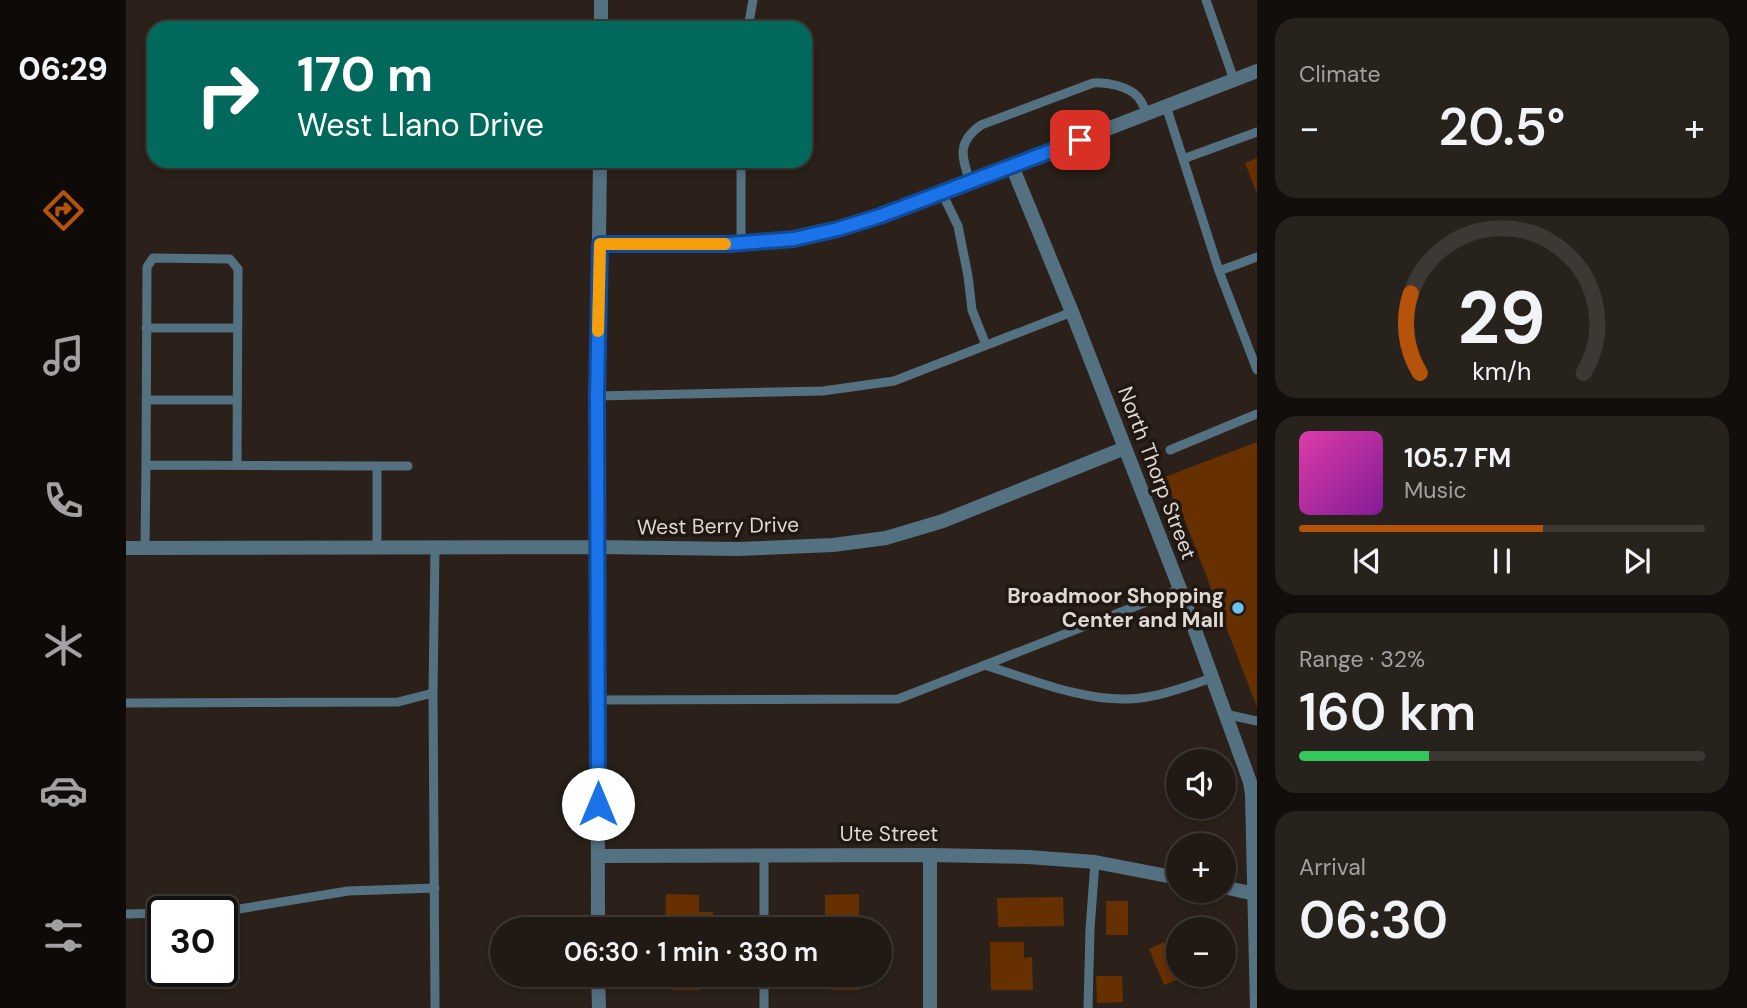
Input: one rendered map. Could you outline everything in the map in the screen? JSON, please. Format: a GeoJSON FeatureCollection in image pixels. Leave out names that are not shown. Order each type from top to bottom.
{"type":"FeatureCollection","features":[{"type":"Feature","properties":{"kind":"street"},"geometry":{"type":"LineString","coordinates":[[601,0],[601,21]]}},
{"type":"Feature","properties":{"kind":"street"},"geometry":{"type":"LineString","coordinates":[[600,244],[741,243],[794,239],[838,229],[970,183],[1257,71]]}},
{"type":"Feature","properties":{"kind":"street","name":"North Thorp Street"},"geometry":{"type":"LineString","coordinates":[[1012,166],[1180,589],[1250,782],[1256,894],[1257,1008]]}},
{"type":"Feature","properties":{"kind":"street"},"geometry":{"type":"LineString","coordinates":[[598,917],[597,396],[600,168]]}},
{"type":"Feature","properties":{"kind":"street","name":"West Berry Drive"},"geometry":{"type":"LineString","coordinates":[[126,548],[738,549],[833,545],[886,538],[943,521],[1125,448]]}},
{"type":"Feature","properties":{"kind":"street"},"geometry":{"type":"LineString","coordinates":[[930,855],[930,1008]]}},
{"type":"Feature","properties":{"kind":"street","name":"Ute Street"},"geometry":{"type":"LineString","coordinates":[[598,856],[1028,857],[1095,862],[1166,876]]}},
{"type":"Feature","properties":{"kind":"street"},"geometry":{"type":"LineString","coordinates":[[1236,890],[1256,894]]}},
{"type":"Feature","properties":{"kind":"street"},"geometry":{"type":"LineString","coordinates":[[598,987],[598,1008]]}},
{"type":"Feature","properties":{"kind":"lane"},"geometry":{"type":"LineString","coordinates":[[749,21],[753,0]]}},
{"type":"Feature","properties":{"kind":"lane"},"geometry":{"type":"LineString","coordinates":[[1206,0],[1234,80]]}},
{"type":"Feature","properties":{"kind":"lane"},"geometry":{"type":"LineString","coordinates":[[970,183],[962,159],[963,147],[969,134],[981,125],[1093,83],[1107,82],[1138,97],[1147,114]]}},
{"type":"Feature","properties":{"kind":"lane"},"geometry":{"type":"LineString","coordinates":[[1166,107],[1219,271],[1257,370]]}},
{"type":"Feature","properties":{"kind":"lane"},"geometry":{"type":"LineString","coordinates":[[1183,159],[1257,132]]}},
{"type":"Feature","properties":{"kind":"lane"},"geometry":{"type":"LineString","coordinates":[[741,168],[741,243]]}},
{"type":"Feature","properties":{"kind":"lane"},"geometry":{"type":"LineString","coordinates":[[942,193],[958,226],[972,310],[986,345]]}},
{"type":"Feature","properties":{"kind":"lane"},"geometry":{"type":"LineString","coordinates":[[1219,271],[1257,257]]}},
{"type":"Feature","properties":{"kind":"lane"},"geometry":{"type":"LineString","coordinates":[[145,548],[147,267],[153,258],[230,259],[238,269],[237,465]]}},
{"type":"Feature","properties":{"kind":"lane"},"geometry":{"type":"LineString","coordinates":[[597,396],[823,391],[894,381],[1072,312]]}},
{"type":"Feature","properties":{"kind":"lane"},"geometry":{"type":"LineString","coordinates":[[146,328],[238,328]]}},
{"type":"Feature","properties":{"kind":"lane"},"geometry":{"type":"LineString","coordinates":[[146,400],[237,400]]}},
{"type":"Feature","properties":{"kind":"lane"},"geometry":{"type":"LineString","coordinates":[[1170,450],[1257,414]]}},
{"type":"Feature","properties":{"kind":"lane"},"geometry":{"type":"LineString","coordinates":[[146,465],[408,466]]}},
{"type":"Feature","properties":{"kind":"lane"},"geometry":{"type":"LineString","coordinates":[[377,466],[377,548]]}},
{"type":"Feature","properties":{"kind":"lane"},"geometry":{"type":"LineString","coordinates":[[435,548],[435,1008]]}},
{"type":"Feature","properties":{"kind":"lane"},"geometry":{"type":"LineString","coordinates":[[597,699],[898,699],[1180,589]]}},
{"type":"Feature","properties":{"kind":"lane"},"geometry":{"type":"LineString","coordinates":[[985,666],[1087,696],[1128,699],[1165,694],[1212,678]]}},
{"type":"Feature","properties":{"kind":"lane"},"geometry":{"type":"LineString","coordinates":[[126,703],[398,702],[433,693]]}},
{"type":"Feature","properties":{"kind":"lane"},"geometry":{"type":"LineString","coordinates":[[1225,714],[1257,721]]}},
{"type":"Feature","properties":{"kind":"lane"},"geometry":{"type":"LineString","coordinates":[[764,855],[764,917]]}},
{"type":"Feature","properties":{"kind":"lane"},"geometry":{"type":"LineString","coordinates":[[1088,1008],[1095,862]]}},
{"type":"Feature","properties":{"kind":"lane"},"geometry":{"type":"LineString","coordinates":[[238,909],[348,891],[435,888]]}},
{"type":"Feature","properties":{"kind":"lane"},"geometry":{"type":"LineString","coordinates":[[126,914],[147,913]]}},
{"type":"Feature","properties":{"kind":"lane"},"geometry":{"type":"LineString","coordinates":[[764,987],[764,1008]]}},
{"type":"Feature","properties":{"kind":"building"},"geometry":{"type":"Polygon","coordinates":[[[1257,158],[1257,194],[1245,163],[1257,158]]]}},
{"type":"Feature","properties":{"kind":"building","name":"Broadmoor Shopping Center and Mall"},"geometry":{"type":"Polygon","coordinates":[[[1257,442],[1257,707],[1182,513],[1179,514],[1165,477],[1257,442]]]}},
{"type":"Feature","properties":{"kind":"building"},"geometry":{"type":"Polygon","coordinates":[[[666,894],[699,895],[699,912],[713,912],[713,917],[665,917],[666,894]]]}},
{"type":"Feature","properties":{"kind":"building"},"geometry":{"type":"Polygon","coordinates":[[[859,894],[859,917],[825,917],[825,895],[859,894]]]}},
{"type":"Feature","properties":{"kind":"building"},"geometry":{"type":"Polygon","coordinates":[[[1063,897],[1064,926],[998,927],[997,898],[1063,897]]]}},
{"type":"Feature","properties":{"kind":"building"},"geometry":{"type":"Polygon","coordinates":[[[1106,901],[1128,901],[1128,935],[1106,935],[1106,901]]]}},
{"type":"Feature","properties":{"kind":"building"},"geometry":{"type":"Polygon","coordinates":[[[990,942],[1024,942],[1024,958],[1032,957],[1033,990],[991,990],[990,942]]]}},
{"type":"Feature","properties":{"kind":"building"},"geometry":{"type":"Polygon","coordinates":[[[1164,942],[1166,984],[1164,985],[1149,949],[1164,942]]]}},
{"type":"Feature","properties":{"kind":"building"},"geometry":{"type":"Polygon","coordinates":[[[1096,976],[1122,976],[1123,1002],[1097,1003],[1096,976]]]}},
{"type":"Feature","properties":{"kind":"building"},"geometry":{"type":"Polygon","coordinates":[[[672,987],[700,987],[700,990],[672,990],[672,987]]]}},
{"type":"Feature","properties":{"kind":"building"},"geometry":{"type":"Polygon","coordinates":[[[831,987],[859,987],[859,990],[831,990],[831,987]]]}},
{"type":"Feature","properties":{"kind":"slow traffic"},"geometry":{"type":"LineString","coordinates":[[598,331],[600,244],[725,244]]}},
{"type":"Feature","properties":{"kind":"place","name":"Broadmoor Shopping Center and Mall"},"geometry":{"type":"Point","coordinates":[1238,608]}},
{"type":"Feature","properties":{"kind":"route"},"geometry":{"type":"LineString","coordinates":[[598,804],[597,396],[600,244],[730,244],[794,239],[880,216],[1080,140]]}}]}
